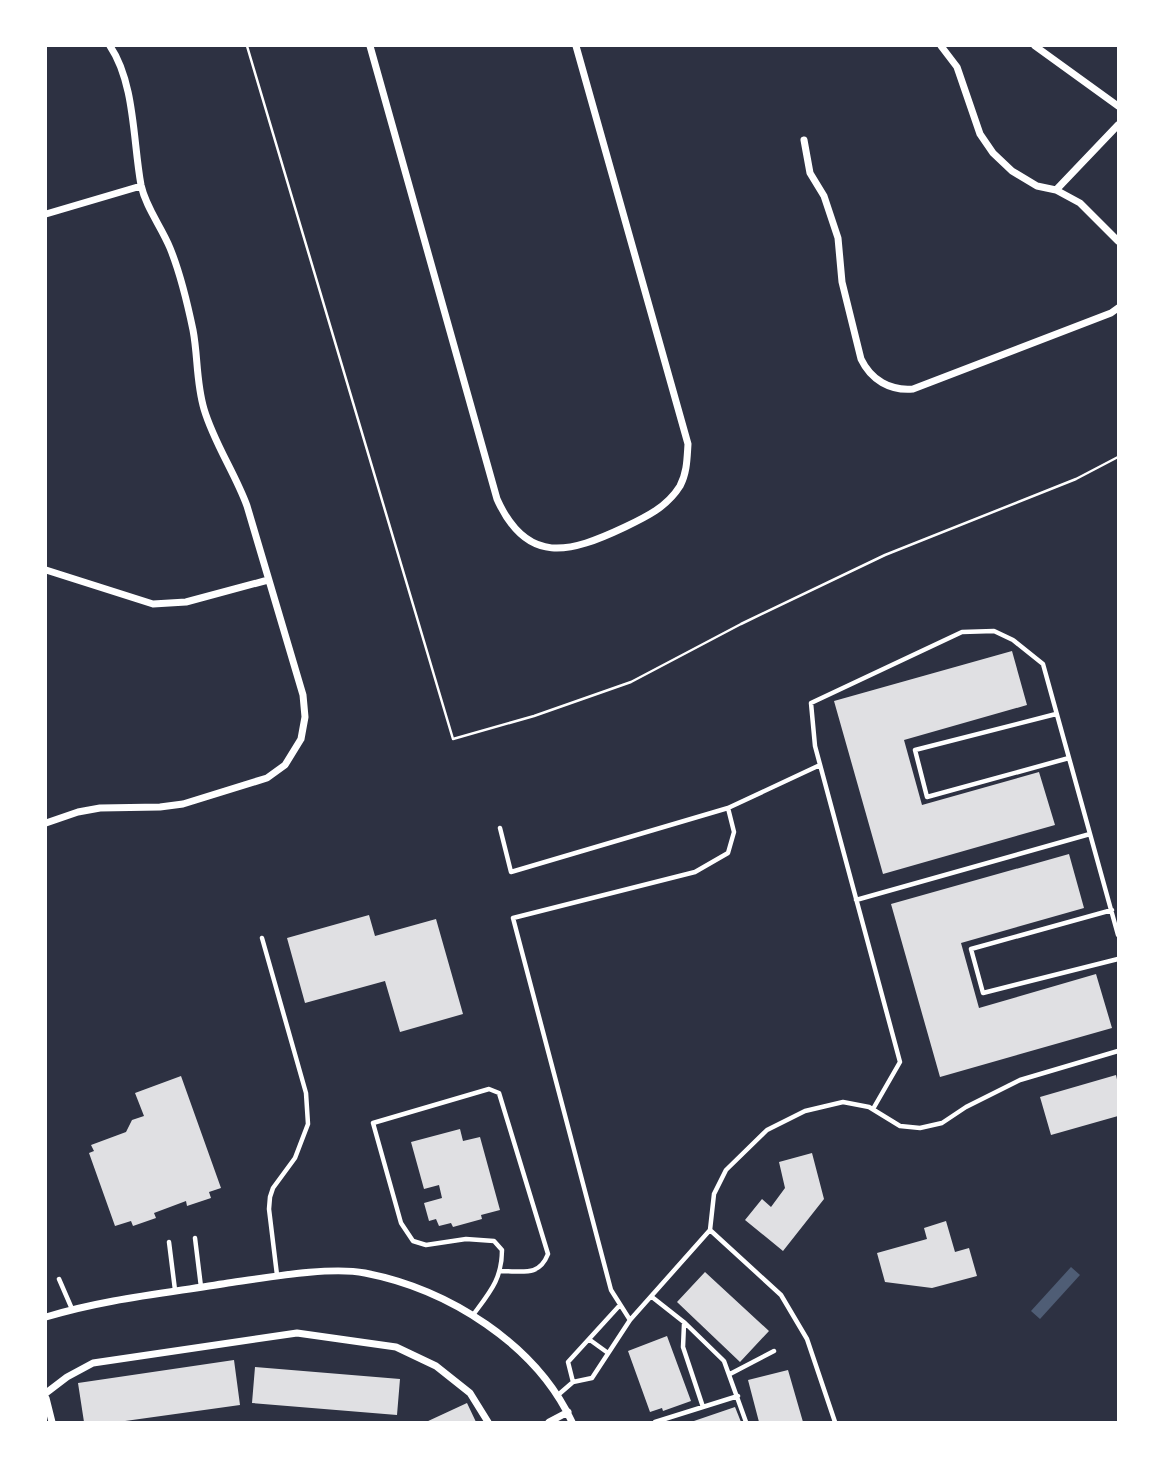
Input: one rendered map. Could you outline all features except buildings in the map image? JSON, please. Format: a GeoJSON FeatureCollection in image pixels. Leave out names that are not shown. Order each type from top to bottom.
{"type":"FeatureCollection","features":[{"type":"Feature","properties":{"kind":"street"},"geometry":{"type":"LineString","coordinates":[[46,823],[100,808],[183,804],[267,778],[285,765],[301,739],[305,717],[303,695],[239,486],[205,412],[195,368],[193,331],[169,247],[155,223],[141,186],[134,123],[122,71],[110,46]]}},
{"type":"Feature","properties":{"kind":"street"},"geometry":{"type":"LineString","coordinates":[[370,46],[497,499],[513,527],[530,541],[551,550],[596,541],[662,507],[681,484],[687,469],[688,444],[576,46]]}},
{"type":"Feature","properties":{"kind":"street"},"geometry":{"type":"LineString","coordinates":[[941,46],[957,67],[981,134],[993,153],[1013,171],[1037,186],[1056,190],[1080,203],[1118,241]]}},
{"type":"Feature","properties":{"kind":"street"},"geometry":{"type":"LineString","coordinates":[[1035,46],[1118,106]]}},
{"type":"Feature","properties":{"kind":"street"},"geometry":{"type":"LineString","coordinates":[[1056,190],[1118,125]]}},
{"type":"Feature","properties":{"kind":"street"},"geometry":{"type":"LineString","coordinates":[[804,140],[810,173],[824,196],[838,238],[842,282],[861,359],[882,384],[893,389],[913,389],[1111,313],[1118,307]]}},
{"type":"Feature","properties":{"kind":"street"},"geometry":{"type":"LineString","coordinates":[[46,214],[141,186]]}},
{"type":"Feature","properties":{"kind":"street"},"geometry":{"type":"LineString","coordinates":[[46,570],[153,604],[186,602],[268,580]]}},
{"type":"Feature","properties":{"kind":"street"},"geometry":{"type":"LineString","coordinates":[[46,1317],[72,1309],[278,1276],[363,1272],[445,1298],[473,1315],[505,1339],[558,1395],[572,1423]]}},
{"type":"Feature","properties":{"kind":"street"},"geometry":{"type":"LineString","coordinates":[[52,1423],[46,1396],[66,1377],[93,1363],[297,1333],[396,1347],[436,1366],[470,1392],[488,1423]]}},
{"type":"Feature","properties":{"kind":"street"},"geometry":{"type":"LineString","coordinates":[[549,1423],[568,1412]]}},
{"type":"Feature","properties":{"kind":"lane"},"geometry":{"type":"LineString","coordinates":[[873,1109],[900,1062],[815,746],[811,703],[962,632],[994,631],[1013,640],[1043,664],[1118,935]]}},
{"type":"Feature","properties":{"kind":"lane"},"geometry":{"type":"LineString","coordinates":[[1056,714],[915,750],[928,797],[1069,758]]}},
{"type":"Feature","properties":{"kind":"lane"},"geometry":{"type":"LineString","coordinates":[[500,828],[511,872],[728,808],[820,765]]}},
{"type":"Feature","properties":{"kind":"lane"},"geometry":{"type":"LineString","coordinates":[[631,1320],[611,1290],[513,918],[695,872],[728,853],[734,832],[728,808]]}},
{"type":"Feature","properties":{"kind":"lane"},"geometry":{"type":"LineString","coordinates":[[856,900],[1090,834]]}},
{"type":"Feature","properties":{"kind":"lane"},"geometry":{"type":"LineString","coordinates":[[1112,909],[971,949],[983,993],[1118,960]]}},
{"type":"Feature","properties":{"kind":"lane"},"geometry":{"type":"LineString","coordinates":[[262,938],[306,1093],[308,1124],[302,1146],[270,1197],[269,1209],[278,1276]]}},
{"type":"Feature","properties":{"kind":"lane"},"geometry":{"type":"LineString","coordinates":[[558,1395],[573,1382],[592,1378],[631,1320],[710,1230],[714,1194],[723,1175],[767,1130],[805,1111],[843,1102],[873,1109],[900,1126],[931,1126],[942,1123],[966,1107],[1020,1080],[1118,1051]]}},
{"type":"Feature","properties":{"kind":"lane"},"geometry":{"type":"LineString","coordinates":[[473,1315],[494,1287],[500,1271],[502,1250],[494,1241],[466,1239],[426,1245],[413,1241],[401,1223],[373,1124],[489,1089],[499,1093],[548,1254],[543,1266],[538,1270],[500,1271]]}},
{"type":"Feature","properties":{"kind":"lane"},"geometry":{"type":"LineString","coordinates":[[710,1230],[781,1295],[807,1339],[835,1423]]}},
{"type":"Feature","properties":{"kind":"lane"},"geometry":{"type":"LineString","coordinates":[[195,1238],[202,1287]]}},
{"type":"Feature","properties":{"kind":"lane"},"geometry":{"type":"LineString","coordinates":[[169,1242],[176,1292]]}},
{"type":"Feature","properties":{"kind":"lane"},"geometry":{"type":"LineString","coordinates":[[59,1279],[72,1309]]}},
{"type":"Feature","properties":{"kind":"lane"},"geometry":{"type":"LineString","coordinates":[[652,1297],[685,1323],[724,1360],[746,1423]]}},
{"type":"Feature","properties":{"kind":"lane"},"geometry":{"type":"LineString","coordinates":[[573,1382],[568,1362],[620,1306]]}},
{"type":"Feature","properties":{"kind":"lane"},"geometry":{"type":"LineString","coordinates":[[685,1323],[683,1347],[703,1407]]}},
{"type":"Feature","properties":{"kind":"lane"},"geometry":{"type":"LineString","coordinates":[[590,1340],[608,1353]]}},
{"type":"Feature","properties":{"kind":"lane"},"geometry":{"type":"LineString","coordinates":[[730,1374],[774,1351]]}},
{"type":"Feature","properties":{"kind":"lane"},"geometry":{"type":"LineString","coordinates":[[655,1423],[738,1396]]}},
{"type":"Feature","properties":{"kind":"path"},"geometry":{"type":"LineString","coordinates":[[247,46],[453,739],[534,716],[631,682],[741,624],[885,555],[1076,479],[1118,457]]}},
{"type":"Feature","properties":{"kind":"water"},"geometry":{"type":"Polygon","coordinates":[[[1071,1267],[1080,1275],[1040,1319],[1031,1311],[1071,1267]]]}}]}
